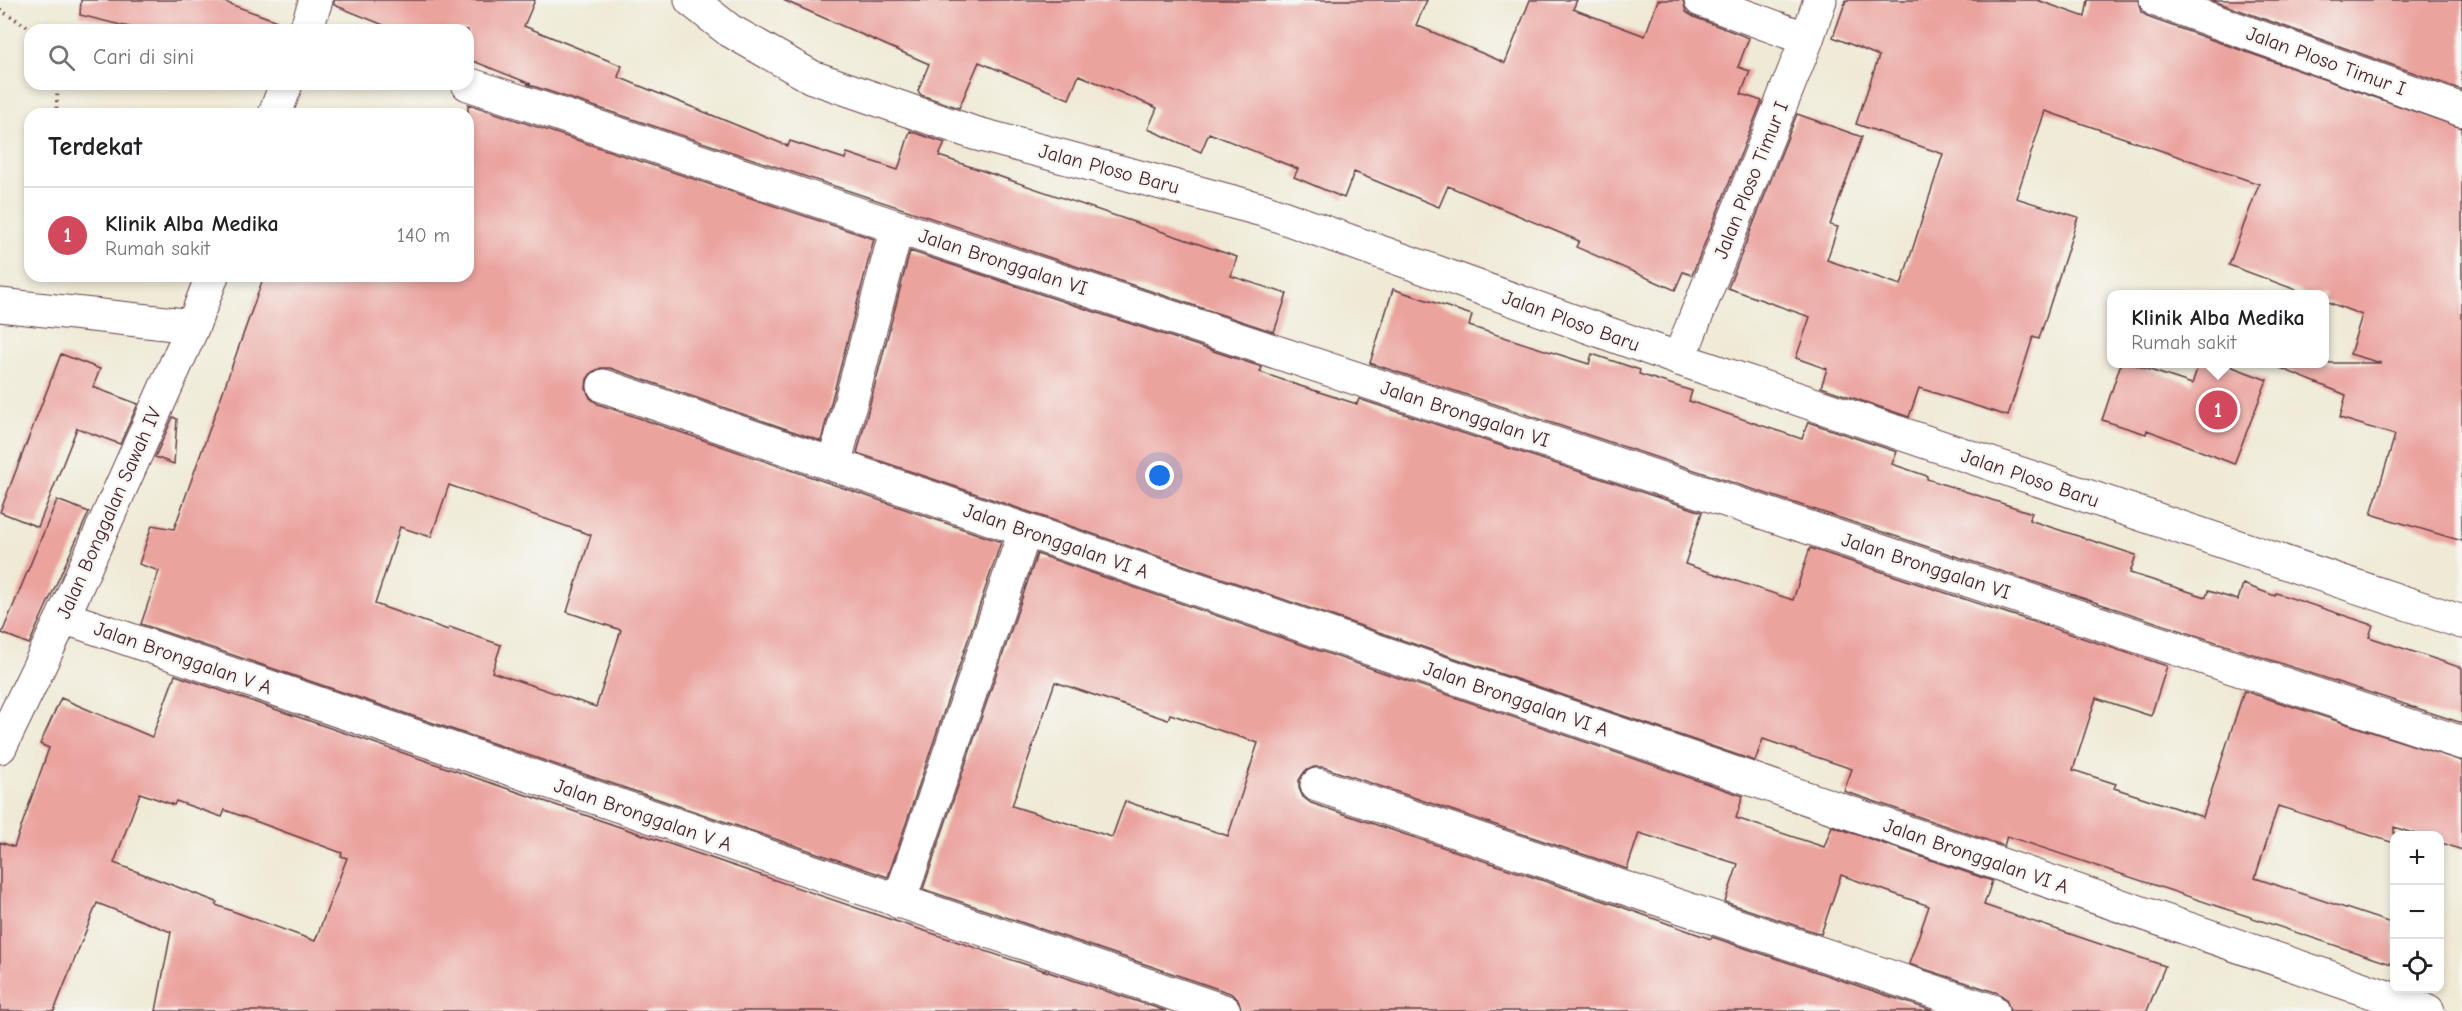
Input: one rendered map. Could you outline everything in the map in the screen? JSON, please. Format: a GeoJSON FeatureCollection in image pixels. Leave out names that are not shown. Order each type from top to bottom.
{"type":"FeatureCollection","features":[{"type":"Feature","properties":{"kind":"street"},"geometry":{"type":"LineString","coordinates":[[309,24],[316,0]]}},
{"type":"Feature","properties":{"kind":"street","name":"Jalan Ploso Baru"},"geometry":{"type":"LineString","coordinates":[[691,0],[729,30],[812,77],[974,133],[1263,210],[1679,359],[2462,622]]}},
{"type":"Feature","properties":{"kind":"street"},"geometry":{"type":"LineString","coordinates":[[1701,0],[1807,39]]}},
{"type":"Feature","properties":{"kind":"street","name":"Jalan Ploso Timur I"},"geometry":{"type":"LineString","coordinates":[[1679,359],[1807,39],[1820,0]]}},
{"type":"Feature","properties":{"kind":"street","name":"Jalan Ploso Timur I"},"geometry":{"type":"LineString","coordinates":[[2156,0],[2462,110]]}},
{"type":"Feature","properties":{"kind":"street","name":"Jalan Bronggalan VI"},"geometry":{"type":"LineString","coordinates":[[474,86],[897,228],[2462,742]]}},
{"type":"Feature","properties":{"kind":"street"},"geometry":{"type":"LineString","coordinates":[[277,108],[284,90]]}},
{"type":"Feature","properties":{"kind":"street"},"geometry":{"type":"LineString","coordinates":[[834,465],[897,228]]}},
{"type":"Feature","properties":{"kind":"street","name":"Jalan Bonggalan Sawah IV"},"geometry":{"type":"LineString","coordinates":[[2,738],[63,617],[211,282]]}},
{"type":"Feature","properties":{"kind":"street"},"geometry":{"type":"LineString","coordinates":[[0,305],[193,326]]}},
{"type":"Feature","properties":{"kind":"street","name":"Jalan Bronggalan VI A"},"geometry":{"type":"LineString","coordinates":[[604,386],[2428,1011]]}},
{"type":"Feature","properties":{"kind":"street"},"geometry":{"type":"LineString","coordinates":[[899,902],[1025,531]]}},
{"type":"Feature","properties":{"kind":"street","name":"Jalan Bronggalan V A"},"geometry":{"type":"LineString","coordinates":[[63,617],[1224,1011]]}},
{"type":"Feature","properties":{"kind":"street"},"geometry":{"type":"LineString","coordinates":[[1317,785],[1992,1011]]}},
{"type":"Feature","properties":{"kind":"path"},"geometry":{"type":"LineString","coordinates":[[0,10],[24,25]]}},
{"type":"Feature","properties":{"kind":"path"},"geometry":{"type":"LineString","coordinates":[[56,108],[58,90]]}},
{"type":"Feature","properties":{"kind":"building"},"geometry":{"type":"Polygon","coordinates":[[[81,0],[219,0],[277,21],[276,24],[117,24],[80,15],[81,0]]]}},
{"type":"Feature","properties":{"kind":"building"},"geometry":{"type":"Polygon","coordinates":[[[334,0],[535,0],[524,26],[622,66],[618,77],[788,146],[790,141],[845,159],[847,153],[898,170],[910,131],[945,143],[939,156],[1237,257],[1231,276],[1287,294],[1274,332],[527,84],[531,84],[474,61],[474,24],[381,24],[334,5],[334,0]]]}},
{"type":"Feature","properties":{"kind":"building"},"geometry":{"type":"Polygon","coordinates":[[[783,0],[1427,0],[1416,25],[1505,63],[1530,0],[1577,0],[1573,9],[1645,36],[1658,0],[1683,0],[1686,12],[1694,17],[1749,38],[1738,67],[1750,71],[1741,94],[1762,101],[1692,275],[1683,272],[1675,290],[1576,247],[1579,241],[1448,186],[1439,207],[1354,172],[1344,198],[1294,177],[1298,169],[1209,133],[1201,152],[1148,129],[1157,108],[1079,75],[1069,99],[979,62],[959,108],[921,95],[918,91],[929,64],[783,0]]]}},
{"type":"Feature","properties":{"kind":"building"},"geometry":{"type":"Polygon","coordinates":[[[1846,0],[2037,0],[2085,17],[2088,0],[2138,0],[2141,12],[2150,18],[2462,128],[2462,541],[2371,514],[2395,435],[2340,418],[2346,395],[2280,368],[2329,368],[2329,363],[2381,363],[2350,354],[2362,315],[2329,303],[2329,290],[2296,290],[2229,265],[2259,184],[2045,111],[2016,198],[2078,217],[2039,339],[2033,337],[2008,416],[1919,388],[1909,417],[1821,387],[1827,369],[1796,358],[1810,317],[1728,288],[1797,114],[1862,137],[1830,225],[1838,227],[1827,260],[1901,285],[1943,154],[1856,124],[1879,56],[1833,37],[1846,0]]]}},
{"type":"Feature","properties":{"kind":"building"},"geometry":{"type":"Polygon","coordinates":[[[2211,0],[2462,0],[2462,90],[2211,0]]]}},
{"type":"Feature","properties":{"kind":"building"},"geometry":{"type":"Polygon","coordinates":[[[468,104],[874,239],[821,441],[610,368],[601,368],[592,372],[587,379],[586,389],[590,398],[598,404],[1001,542],[888,877],[141,624],[159,571],[139,564],[152,525],[174,529],[262,282],[474,282],[474,108],[468,108],[468,104]],[[449,485],[431,537],[400,527],[375,604],[448,630],[449,627],[501,645],[492,672],[596,707],[621,630],[567,612],[591,535],[449,485]]]}},
{"type":"Feature","properties":{"kind":"building"},"geometry":{"type":"Polygon","coordinates":[[[910,251],[1262,367],[1260,372],[1297,385],[1357,404],[1359,399],[1702,512],[1685,564],[1793,600],[1810,548],[2167,666],[2151,716],[2096,698],[2073,770],[2116,784],[2114,788],[2203,817],[2244,691],[2462,761],[2462,850],[2444,844],[2444,831],[2406,831],[2394,827],[2394,831],[2390,831],[2390,842],[2278,806],[2255,878],[2390,923],[2390,964],[2007,836],[2004,846],[1844,791],[1852,769],[1763,739],[1755,761],[857,453],[910,251]]]}},
{"type":"Feature","properties":{"kind":"building"},"geometry":{"type":"Polygon","coordinates":[[[1393,289],[1472,315],[1469,326],[1589,364],[1592,354],[1640,370],[1639,374],[1692,391],[1689,401],[1802,439],[1808,422],[1897,452],[1892,464],[1927,476],[1927,479],[2032,513],[2029,520],[2136,555],[2130,573],[2206,597],[2208,591],[2238,600],[2243,584],[2275,596],[2276,593],[2373,625],[2369,637],[2462,668],[2462,723],[1370,363],[1393,289]]]}},
{"type":"Feature","properties":{"kind":"building"},"geometry":{"type":"Polygon","coordinates":[[[61,354],[100,369],[93,387],[138,404],[120,444],[77,428],[38,527],[0,512],[61,354]]]}},
{"type":"Feature","properties":{"kind":"building"},"geometry":{"type":"Polygon","coordinates":[[[2119,368],[2144,368],[2192,384],[2197,368],[2235,368],[2267,380],[2234,464],[2147,430],[2146,434],[2102,420],[2119,368]]]}},
{"type":"Feature","properties":{"kind":"building"},"geometry":{"type":"Polygon","coordinates":[[[173,417],[177,419],[174,464],[155,457],[173,417]]]}},
{"type":"Feature","properties":{"kind":"building"},"geometry":{"type":"Polygon","coordinates":[[[57,500],[89,512],[29,644],[2,633],[57,500]]]}},
{"type":"Feature","properties":{"kind":"building"},"geometry":{"type":"Polygon","coordinates":[[[1037,554],[1743,796],[1736,818],[1824,847],[1832,826],[1992,881],[1984,905],[2165,966],[2147,1011],[2010,1011],[2006,999],[1998,993],[1909,964],[1929,906],[1841,875],[1821,934],[1725,902],[1738,864],[1639,833],[1627,869],[1323,767],[1314,767],[1305,771],[1299,780],[1299,788],[1303,797],[1311,803],[1711,939],[1712,937],[1933,1011],[1242,1011],[1238,999],[1230,993],[923,889],[1037,554]],[[1055,682],[1012,806],[1112,837],[1125,801],[1228,836],[1258,743],[1170,714],[1168,720],[1055,682]]]}},
{"type":"Feature","properties":{"kind":"building"},"geometry":{"type":"Polygon","coordinates":[[[175,675],[1166,1011],[156,1011],[171,932],[97,903],[54,1011],[0,1011],[0,842],[14,847],[49,748],[40,744],[61,698],[152,737],[175,675]],[[140,793],[114,863],[217,902],[216,905],[315,941],[347,858],[341,856],[342,853],[225,810],[222,817],[176,801],[174,805],[140,793]]]}},
{"type":"Feature","properties":{"kind":"place","name":"Klinik Alba Medika"},"geometry":{"type":"Point","coordinates":[2218,410]}}]}
